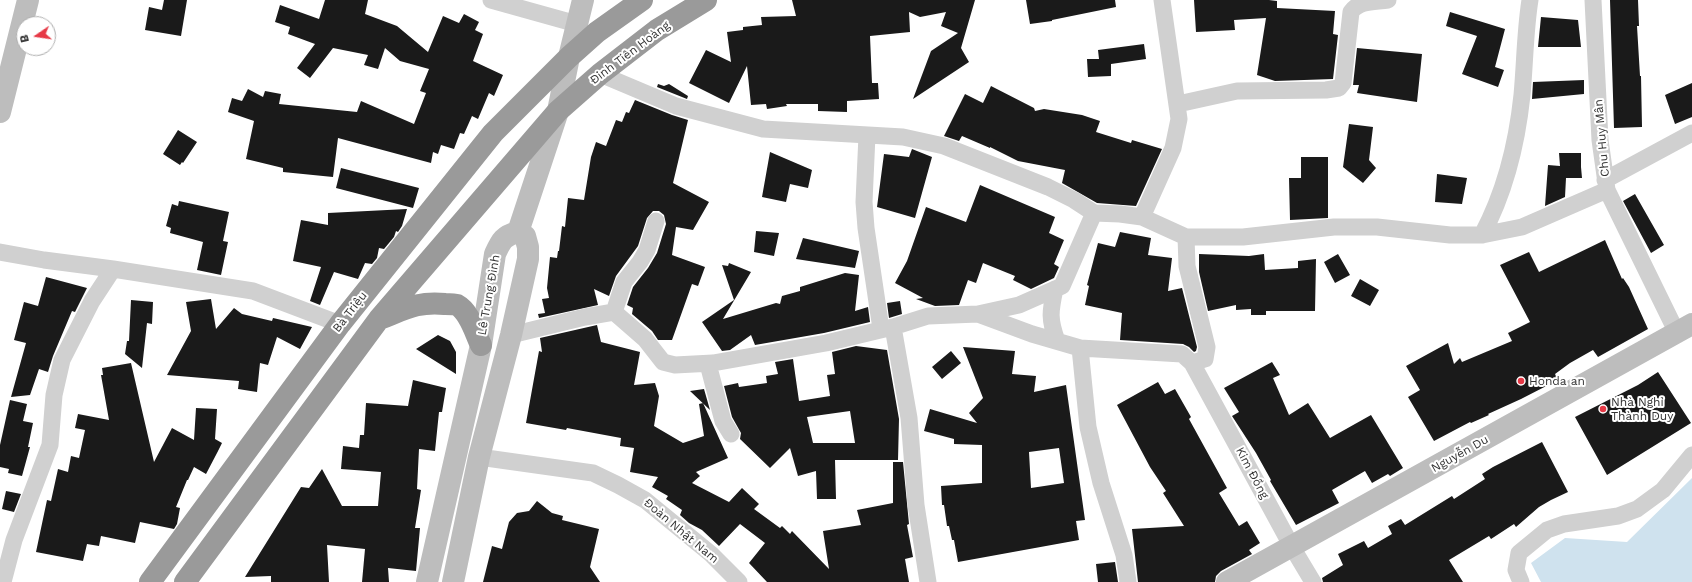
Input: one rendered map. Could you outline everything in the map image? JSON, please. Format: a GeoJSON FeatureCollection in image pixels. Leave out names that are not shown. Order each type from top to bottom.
{"type":"FeatureCollection","features":[{"type":"Feature","properties":{"kind":"highway"},"geometry":{"type":"LineString","coordinates":[[569,57],[597,32],[642,0]]}},
{"type":"Feature","properties":{"kind":"highway","name":"Đinh Tiên Hoàng"},"geometry":{"type":"LineString","coordinates":[[558,111],[600,74],[657,30],[706,0]]}},
{"type":"Feature","properties":{"kind":"highway","name":"Bà Triệu"},"geometry":{"type":"LineString","coordinates":[[150,582],[340,324],[493,133],[569,57]]}},
{"type":"Feature","properties":{"kind":"highway"},"geometry":{"type":"LineString","coordinates":[[185,582],[379,319],[558,111]]}},
{"type":"Feature","properties":{"kind":"highway"},"geometry":{"type":"LineString","coordinates":[[379,319],[420,303],[456,305],[464,312],[471,323],[480,345]]}},
{"type":"Feature","properties":{"kind":"main road"},"geometry":{"type":"LineString","coordinates":[[0,112],[28,0]]}},
{"type":"Feature","properties":{"kind":"main road"},"geometry":{"type":"LineString","coordinates":[[453,582],[479,457],[511,335],[528,259],[528,247],[524,236],[518,232],[558,111],[583,0]]}},
{"type":"Feature","properties":{"kind":"main road","name":"Lê Trung Đình"},"geometry":{"type":"LineString","coordinates":[[427,582],[480,345],[495,254],[501,242],[508,235],[518,232]]}},
{"type":"Feature","properties":{"kind":"main road","name":"Nguyễn Du"},"geometry":{"type":"LineString","coordinates":[[1227,582],[1684,328]]}},
{"type":"Feature","properties":{"kind":"street"},"geometry":{"type":"LineString","coordinates":[[491,0],[577,24]]}},
{"type":"Feature","properties":{"kind":"street"},"geometry":{"type":"LineString","coordinates":[[1142,218],[1173,148],[1179,119],[1162,0]]}},
{"type":"Feature","properties":{"kind":"street"},"geometry":{"type":"LineString","coordinates":[[1178,104],[1237,91],[1326,90],[1339,88],[1343,83],[1351,12],[1354,6],[1388,0]]}},
{"type":"Feature","properties":{"kind":"street","name":"Chu Huy Mân"},"geometry":{"type":"LineString","coordinates":[[1593,0],[1600,140],[1606,185],[1684,328]]}},
{"type":"Feature","properties":{"kind":"street"},"geometry":{"type":"LineString","coordinates":[[1482,235],[1502,193],[1517,130],[1522,96],[1528,1]]}},
{"type":"Feature","properties":{"kind":"street"},"geometry":{"type":"LineString","coordinates":[[600,74],[676,106],[763,129],[903,137],[944,146],[1048,187],[1074,200],[1094,214],[1120,214],[1142,218],[1186,237],[1243,237],[1334,227],[1377,227],[1450,235],[1482,235],[1522,227],[1606,185],[1692,133]]}},
{"type":"Feature","properties":{"kind":"street"},"geometry":{"type":"LineString","coordinates":[[867,135],[864,202],[866,228],[887,328],[909,418],[916,505],[928,582]]}},
{"type":"Feature","properties":{"kind":"street"},"geometry":{"type":"LineString","coordinates":[[614,312],[645,339],[663,362],[675,365],[708,364],[826,343],[928,316],[978,314],[1020,305],[1062,286],[1094,214]]}},
{"type":"Feature","properties":{"kind":"street"},"geometry":{"type":"LineString","coordinates":[[614,312],[624,282],[640,262],[647,250],[656,221]]}},
{"type":"Feature","properties":{"kind":"street"},"geometry":{"type":"LineString","coordinates":[[978,314],[1057,342],[1080,348],[1182,354],[1192,364],[1205,359],[1207,347],[1187,266],[1186,237]]}},
{"type":"Feature","properties":{"kind":"street"},"geometry":{"type":"LineString","coordinates":[[0,252],[44,260],[112,268],[253,291],[340,324]]}},
{"type":"Feature","properties":{"kind":"street"},"geometry":{"type":"LineString","coordinates":[[3,582],[14,540],[50,445],[54,395],[62,360],[92,301],[112,268]]}},
{"type":"Feature","properties":{"kind":"street"},"geometry":{"type":"LineString","coordinates":[[1055,289],[1050,313],[1052,327],[1057,342]]}},
{"type":"Feature","properties":{"kind":"street"},"geometry":{"type":"LineString","coordinates":[[511,335],[585,317],[614,312]]}},
{"type":"Feature","properties":{"kind":"street"},"geometry":{"type":"LineString","coordinates":[[1080,348],[1088,427],[1101,483],[1124,554],[1128,582]]}},
{"type":"Feature","properties":{"kind":"street"},"geometry":{"type":"LineString","coordinates":[[708,364],[723,420],[731,434]]}},
{"type":"Feature","properties":{"kind":"street","name":"Kim Đồng"},"geometry":{"type":"LineString","coordinates":[[1192,364],[1292,547],[1313,582]]}},
{"type":"Feature","properties":{"kind":"street"},"geometry":{"type":"LineString","coordinates":[[1522,582],[1516,570],[1519,553],[1547,530],[1564,524],[1618,516],[1638,509],[1663,490],[1692,455]]}},
{"type":"Feature","properties":{"kind":"street","name":"Đoàn Nhật Nam"},"geometry":{"type":"LineString","coordinates":[[479,457],[593,473],[618,485],[645,500],[711,554],[739,582]]}},
{"type":"Feature","properties":{"kind":"water"},"geometry":{"type":"Polygon","coordinates":[[[1692,478],[1692,582],[1541,582],[1531,563],[1565,538],[1627,542],[1692,478]]]}},
{"type":"Feature","properties":{"kind":"building"},"geometry":{"type":"Polygon","coordinates":[[[164,0],[187,0],[181,36],[145,30],[149,7],[162,10],[164,0]]]}},
{"type":"Feature","properties":{"kind":"building"},"geometry":{"type":"Polygon","coordinates":[[[325,0],[368,0],[365,14],[397,26],[428,52],[443,16],[459,23],[464,14],[479,22],[475,30],[483,34],[473,61],[503,75],[494,96],[489,93],[478,119],[472,116],[464,134],[460,133],[454,149],[441,145],[438,154],[433,152],[431,163],[338,138],[333,177],[283,172],[283,168],[246,159],[254,121],[228,112],[232,98],[242,101],[248,89],[263,97],[265,91],[281,94],[279,104],[357,112],[361,101],[414,124],[426,93],[420,91],[429,69],[400,61],[385,48],[378,69],[364,65],[368,55],[333,48],[310,78],[297,68],[315,44],[288,34],[290,27],[275,22],[280,5],[319,19],[325,0]]]}},
{"type":"Feature","properties":{"kind":"building"},"geometry":{"type":"Polygon","coordinates":[[[792,0],[975,0],[961,48],[969,62],[913,99],[931,51],[958,33],[941,26],[946,12],[920,17],[909,12],[910,32],[870,36],[872,83],[878,83],[879,99],[847,101],[847,112],[818,111],[818,104],[786,104],[787,106],[767,109],[766,104],[751,105],[747,66],[729,103],[689,83],[706,50],[731,62],[727,32],[743,30],[743,27],[762,25],[761,17],[796,16],[792,0]]]}},
{"type":"Feature","properties":{"kind":"building"},"geometry":{"type":"Polygon","coordinates":[[[1026,0],[1115,0],[1116,7],[1052,21],[1030,24],[1026,0]]]}},
{"type":"Feature","properties":{"kind":"building"},"geometry":{"type":"Polygon","coordinates":[[[1194,0],[1269,0],[1277,1],[1277,8],[1335,11],[1333,34],[1338,35],[1333,79],[1275,81],[1257,75],[1266,18],[1234,20],[1235,30],[1196,32],[1194,0]]]}},
{"type":"Feature","properties":{"kind":"building"},"geometry":{"type":"Polygon","coordinates":[[[1610,0],[1638,0],[1639,26],[1637,26],[1641,76],[1642,127],[1614,128],[1610,0]]]}},
{"type":"Feature","properties":{"kind":"building"},"geometry":{"type":"Polygon","coordinates":[[[1450,12],[1505,29],[1495,67],[1504,70],[1498,87],[1462,74],[1477,36],[1446,26],[1450,12]]]}},
{"type":"Feature","properties":{"kind":"building"},"geometry":{"type":"Polygon","coordinates":[[[1541,17],[1578,20],[1581,47],[1538,47],[1541,17]]]}},
{"type":"Feature","properties":{"kind":"building"},"geometry":{"type":"Polygon","coordinates":[[[1144,44],[1146,59],[1111,64],[1111,76],[1088,77],[1087,59],[1099,59],[1098,50],[1144,44]]]}},
{"type":"Feature","properties":{"kind":"building"},"geometry":{"type":"Polygon","coordinates":[[[1357,48],[1422,54],[1417,102],[1357,93],[1359,85],[1353,85],[1357,48]]]}},
{"type":"Feature","properties":{"kind":"building"},"geometry":{"type":"Polygon","coordinates":[[[1584,80],[1584,94],[1532,99],[1533,82],[1584,80]]]}},
{"type":"Feature","properties":{"kind":"building"},"geometry":{"type":"Polygon","coordinates":[[[1692,83],[1692,117],[1675,124],[1665,95],[1692,83]]]}},
{"type":"Feature","properties":{"kind":"building"},"geometry":{"type":"Polygon","coordinates":[[[658,84],[664,86],[669,84],[688,96],[687,99],[657,87],[658,84]]]}},
{"type":"Feature","properties":{"kind":"building"},"geometry":{"type":"Polygon","coordinates":[[[991,86],[1034,108],[1035,111],[1044,109],[1082,115],[1100,121],[1096,132],[1131,143],[1132,140],[1162,149],[1136,206],[1097,203],[1062,183],[1065,170],[1018,161],[990,147],[962,136],[959,141],[944,136],[965,94],[983,103],[991,86]]]}},
{"type":"Feature","properties":{"kind":"building"},"geometry":{"type":"Polygon","coordinates":[[[635,100],[688,120],[673,183],[709,202],[693,230],[676,227],[672,255],[705,267],[698,286],[692,284],[672,340],[658,340],[652,331],[632,314],[633,308],[627,305],[633,287],[648,268],[657,253],[666,224],[664,215],[659,211],[653,211],[647,218],[638,246],[616,276],[609,296],[594,289],[598,305],[539,318],[538,314],[545,313],[542,299],[549,298],[547,288],[550,257],[557,258],[562,226],[565,227],[568,198],[584,200],[591,157],[596,142],[606,146],[616,120],[622,122],[626,112],[629,113],[635,100]]]}},
{"type":"Feature","properties":{"kind":"building"},"geometry":{"type":"Polygon","coordinates":[[[1349,124],[1373,127],[1369,160],[1376,168],[1363,183],[1343,167],[1349,124]]]}},
{"type":"Feature","properties":{"kind":"building"},"geometry":{"type":"Polygon","coordinates":[[[178,130],[197,142],[183,163],[182,162],[180,165],[163,154],[178,130]]]}},
{"type":"Feature","properties":{"kind":"building"},"geometry":{"type":"Polygon","coordinates":[[[912,149],[932,157],[915,218],[877,207],[884,154],[909,157],[912,149]]]}},
{"type":"Feature","properties":{"kind":"building"},"geometry":{"type":"Polygon","coordinates":[[[770,152],[812,170],[808,188],[790,184],[786,202],[762,197],[770,152]]]}},
{"type":"Feature","properties":{"kind":"building"},"geometry":{"type":"Polygon","coordinates":[[[1559,153],[1581,153],[1582,178],[1566,178],[1565,197],[1545,206],[1548,165],[1560,166],[1559,153]]]}},
{"type":"Feature","properties":{"kind":"building"},"geometry":{"type":"Polygon","coordinates":[[[1301,157],[1328,157],[1328,218],[1290,220],[1289,178],[1301,178],[1301,157]]]}},
{"type":"Feature","properties":{"kind":"building"},"geometry":{"type":"Polygon","coordinates":[[[341,168],[419,188],[413,208],[336,188],[341,168]]]}},
{"type":"Feature","properties":{"kind":"building"},"geometry":{"type":"Polygon","coordinates":[[[1437,174],[1467,178],[1462,204],[1435,202],[1437,174]]]}},
{"type":"Feature","properties":{"kind":"building"},"geometry":{"type":"Polygon","coordinates":[[[980,185],[1055,217],[1049,233],[1064,240],[1054,264],[1059,267],[1054,278],[1031,289],[1013,280],[1015,276],[983,263],[976,283],[968,280],[959,305],[935,306],[916,299],[923,298],[895,283],[907,261],[926,207],[966,222],[980,185]]]}},
{"type":"Feature","properties":{"kind":"building"},"geometry":{"type":"Polygon","coordinates":[[[1635,194],[1664,245],[1651,253],[1623,201],[1635,194]]]}},
{"type":"Feature","properties":{"kind":"building"},"geometry":{"type":"Polygon","coordinates":[[[179,201],[229,212],[223,241],[228,242],[221,275],[197,270],[203,242],[170,233],[171,228],[166,226],[172,204],[178,206],[179,201]]]}},
{"type":"Feature","properties":{"kind":"building"},"geometry":{"type":"Polygon","coordinates":[[[407,209],[402,226],[398,232],[396,231],[394,237],[384,249],[379,248],[377,258],[372,264],[365,263],[358,279],[334,272],[320,305],[310,301],[321,267],[293,261],[301,220],[328,225],[328,213],[407,209]]]}},
{"type":"Feature","properties":{"kind":"building"},"geometry":{"type":"Polygon","coordinates":[[[756,231],[779,233],[774,256],[754,252],[756,231]]]}},
{"type":"Feature","properties":{"kind":"building"},"geometry":{"type":"Polygon","coordinates":[[[1120,232],[1151,238],[1148,255],[1172,258],[1168,291],[1182,288],[1197,347],[1196,351],[1194,352],[1183,344],[1120,340],[1122,313],[1085,305],[1089,286],[1087,285],[1098,243],[1115,247],[1120,232]]]}},
{"type":"Feature","properties":{"kind":"building"},"geometry":{"type":"Polygon","coordinates":[[[803,238],[859,251],[855,268],[796,259],[803,238]]]}},
{"type":"Feature","properties":{"kind":"building"},"geometry":{"type":"Polygon","coordinates":[[[1605,240],[1622,279],[1623,278],[1629,287],[1648,329],[1598,357],[1593,350],[1570,363],[1555,374],[1558,380],[1434,441],[1408,397],[1420,390],[1406,366],[1448,343],[1454,364],[1460,358],[1462,362],[1512,341],[1508,333],[1530,322],[1500,265],[1529,252],[1539,272],[1605,240]]]}},
{"type":"Feature","properties":{"kind":"building"},"geometry":{"type":"Polygon","coordinates":[[[1199,254],[1249,256],[1264,254],[1265,270],[1298,268],[1298,261],[1316,259],[1315,311],[1266,311],[1266,315],[1251,315],[1251,309],[1236,310],[1236,305],[1208,311],[1199,272],[1199,254]]]}},
{"type":"Feature","properties":{"kind":"building"},"geometry":{"type":"Polygon","coordinates":[[[1338,254],[1350,275],[1335,283],[1324,262],[1338,254]]]}},
{"type":"Feature","properties":{"kind":"building"},"geometry":{"type":"Polygon","coordinates":[[[729,263],[751,272],[723,319],[776,303],[780,304],[782,296],[800,291],[800,287],[845,273],[859,275],[855,311],[868,307],[870,322],[824,333],[755,345],[751,335],[730,350],[722,351],[702,322],[734,300],[722,265],[728,266],[729,263]]]}},
{"type":"Feature","properties":{"kind":"building"},"geometry":{"type":"Polygon","coordinates":[[[46,277],[87,288],[75,312],[72,311],[53,356],[48,372],[39,369],[30,395],[11,397],[26,343],[14,340],[24,302],[38,306],[46,277]]]}},
{"type":"Feature","properties":{"kind":"building"},"geometry":{"type":"Polygon","coordinates":[[[1360,279],[1379,290],[1370,306],[1351,296],[1360,279]]]}},
{"type":"Feature","properties":{"kind":"building"},"geometry":{"type":"Polygon","coordinates":[[[211,299],[216,329],[234,308],[242,314],[272,321],[273,318],[312,327],[300,349],[277,337],[268,365],[260,363],[257,392],[238,389],[239,381],[167,375],[191,331],[186,302],[211,299]]]}},
{"type":"Feature","properties":{"kind":"building"},"geometry":{"type":"Polygon","coordinates":[[[131,300],[153,302],[152,324],[147,323],[142,368],[125,354],[127,341],[129,341],[131,300]]]}},
{"type":"Feature","properties":{"kind":"building"},"geometry":{"type":"Polygon","coordinates":[[[900,301],[902,314],[889,318],[887,303],[900,301]]]}},
{"type":"Feature","properties":{"kind":"building"},"geometry":{"type":"Polygon","coordinates":[[[597,325],[601,342],[640,352],[634,385],[655,383],[659,396],[654,426],[683,443],[704,436],[699,404],[703,403],[728,458],[696,472],[700,476],[692,483],[729,502],[742,488],[759,504],[754,509],[780,528],[782,526],[790,534],[792,531],[829,569],[823,531],[861,525],[857,510],[893,503],[893,462],[903,462],[909,524],[907,525],[913,557],[905,559],[909,582],[767,582],[749,563],[765,543],[740,524],[719,546],[702,530],[689,523],[680,515],[682,510],[666,499],[668,496],[652,487],[658,477],[630,472],[634,448],[620,446],[621,438],[567,428],[566,430],[526,423],[539,351],[542,352],[540,338],[597,325]]]}},
{"type":"Feature","properties":{"kind":"building"},"geometry":{"type":"Polygon","coordinates":[[[438,335],[450,341],[456,352],[456,374],[416,349],[438,335]]]}},
{"type":"Feature","properties":{"kind":"building"},"geometry":{"type":"Polygon","coordinates":[[[856,346],[887,350],[899,419],[898,460],[835,460],[836,499],[817,499],[816,471],[798,476],[790,448],[770,468],[740,439],[741,433],[732,417],[724,386],[738,383],[739,387],[767,383],[766,376],[778,374],[775,362],[793,359],[799,401],[830,396],[827,375],[835,374],[832,352],[856,346]],[[850,411],[807,417],[813,443],[855,443],[850,411]]]}},
{"type":"Feature","properties":{"kind":"building"},"geometry":{"type":"Polygon","coordinates":[[[963,347],[1015,351],[1012,374],[1036,376],[1034,392],[1066,385],[1085,520],[1076,521],[1079,540],[958,562],[954,540],[952,540],[949,526],[947,526],[944,505],[942,505],[941,486],[982,483],[982,445],[954,444],[954,439],[924,431],[930,409],[977,423],[969,413],[983,398],[963,347]],[[1059,448],[1029,452],[1031,488],[1064,483],[1059,448]]]}},
{"type":"Feature","properties":{"kind":"building"},"geometry":{"type":"Polygon","coordinates":[[[951,351],[961,363],[942,379],[932,367],[951,351]]]}},
{"type":"Feature","properties":{"kind":"building"},"geometry":{"type":"Polygon","coordinates":[[[1272,362],[1280,375],[1273,378],[1289,415],[1308,403],[1330,438],[1371,415],[1403,468],[1390,476],[1388,474],[1372,483],[1365,471],[1332,490],[1339,503],[1296,525],[1270,481],[1271,480],[1256,453],[1232,416],[1239,412],[1224,388],[1272,362]]]}},
{"type":"Feature","properties":{"kind":"building"},"geometry":{"type":"Polygon","coordinates":[[[131,363],[154,462],[172,428],[194,440],[196,408],[217,409],[215,439],[222,443],[217,453],[206,474],[194,467],[176,507],[180,508],[177,524],[174,529],[140,522],[135,543],[101,536],[99,546],[87,544],[83,561],[36,552],[47,500],[51,501],[58,469],[68,472],[71,456],[79,458],[85,430],[75,428],[78,414],[109,420],[101,375],[103,375],[102,368],[131,363]]]}},
{"type":"Feature","properties":{"kind":"building"},"geometry":{"type":"Polygon","coordinates":[[[1658,372],[1691,423],[1607,475],[1575,417],[1638,385],[1658,372]]]}},
{"type":"Feature","properties":{"kind":"building"},"geometry":{"type":"Polygon","coordinates":[[[413,380],[446,388],[442,412],[439,412],[435,451],[419,449],[417,489],[421,490],[415,528],[420,528],[416,571],[388,568],[389,582],[362,582],[365,549],[327,545],[329,582],[271,582],[271,576],[245,577],[301,487],[309,488],[322,469],[342,506],[378,506],[381,472],[341,469],[343,446],[359,448],[360,435],[364,435],[366,403],[408,406],[413,380]]]}},
{"type":"Feature","properties":{"kind":"building"},"geometry":{"type":"Polygon","coordinates":[[[1158,382],[1165,394],[1175,389],[1191,417],[1189,419],[1227,488],[1219,493],[1239,526],[1247,521],[1260,543],[1249,550],[1252,554],[1221,571],[1216,576],[1215,582],[1138,582],[1132,529],[1184,526],[1163,493],[1166,491],[1150,467],[1117,405],[1158,382]]]}},
{"type":"Feature","properties":{"kind":"building"},"geometry":{"type":"Polygon","coordinates":[[[704,389],[710,410],[690,391],[704,389]]]}},
{"type":"Feature","properties":{"kind":"building"},"geometry":{"type":"Polygon","coordinates":[[[10,400],[27,404],[23,421],[33,423],[28,447],[30,447],[22,476],[8,473],[9,469],[0,467],[0,445],[10,400]]]}},
{"type":"Feature","properties":{"kind":"building"},"geometry":{"type":"Polygon","coordinates":[[[1542,442],[1568,492],[1539,507],[1516,527],[1514,524],[1491,539],[1489,536],[1449,560],[1463,582],[1323,582],[1322,578],[1343,565],[1338,554],[1364,541],[1368,548],[1392,534],[1388,526],[1401,519],[1405,525],[1452,496],[1454,499],[1485,479],[1482,474],[1542,442]]]}},
{"type":"Feature","properties":{"kind":"building"},"geometry":{"type":"Polygon","coordinates":[[[6,491],[21,494],[14,512],[2,509],[6,491]]]}},
{"type":"Feature","properties":{"kind":"building"},"geometry":{"type":"Polygon","coordinates":[[[537,501],[552,513],[563,516],[562,520],[599,529],[590,567],[600,582],[483,582],[492,546],[502,549],[509,522],[517,513],[529,511],[537,501]]]}},
{"type":"Feature","properties":{"kind":"building"},"geometry":{"type":"Polygon","coordinates":[[[1115,562],[1118,582],[1098,582],[1096,564],[1115,562]]]}},
{"type":"Feature","properties":{"kind":"place","name":"Honda an"},"geometry":{"type":"Point","coordinates":[1521,381]}},
{"type":"Feature","properties":{"kind":"place","name":"Nhà Nghỉ Thành Duy"},"geometry":{"type":"Point","coordinates":[1603,409]}}]}
